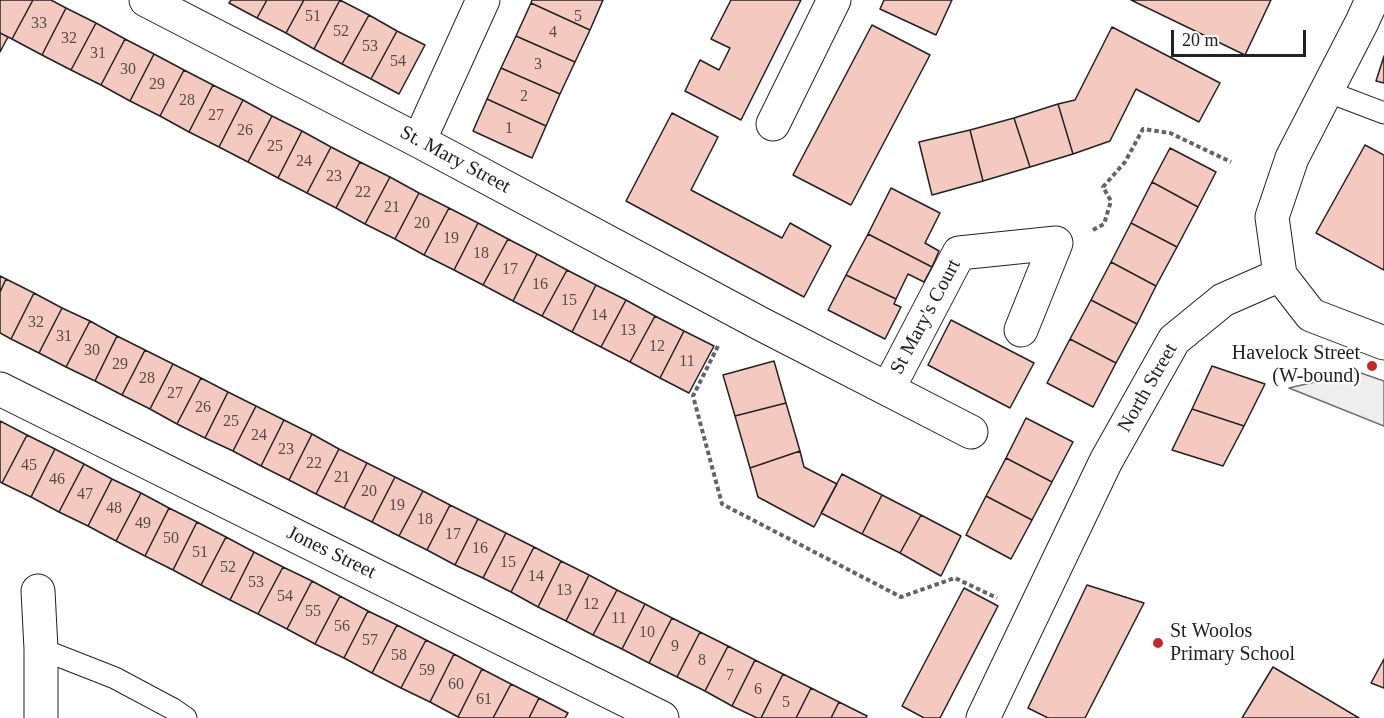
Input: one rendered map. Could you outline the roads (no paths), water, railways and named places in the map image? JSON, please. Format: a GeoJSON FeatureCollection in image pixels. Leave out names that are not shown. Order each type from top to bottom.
{"type":"FeatureCollection","features":[{"type":"Feature","properties":{"kind":"street","name":"St. Mary Street"},"geometry":{"type":"LineString","coordinates":[[146,0],[419,141],[749,317]]}},
{"type":"Feature","properties":{"kind":"street"},"geometry":{"type":"LineString","coordinates":[[419,141],[483,0]]}},
{"type":"Feature","properties":{"kind":"street"},"geometry":{"type":"LineString","coordinates":[[773,124],[834,0]]}},
{"type":"Feature","properties":{"kind":"street"},"geometry":{"type":"LineString","coordinates":[[1372,0],[1292,158],[1272,217],[1280,275],[1311,315],[1384,343]]}},
{"type":"Feature","properties":{"kind":"street","name":"St Mary's Court"},"geometry":{"type":"LineString","coordinates":[[888,389],[959,253],[1056,243],[1020,330]]}},
{"type":"Feature","properties":{"kind":"street","name":"North Street"},"geometry":{"type":"LineString","coordinates":[[982,718],[1106,461],[1174,340],[1223,300],[1280,275]]}},
{"type":"Feature","properties":{"kind":"street","name":"St Mary's Court"},"geometry":{"type":"LineString","coordinates":[[749,317],[971,432]]}},
{"type":"Feature","properties":{"kind":"street","name":"Jones Street"},"geometry":{"type":"LineString","coordinates":[[0,389],[662,718]]}},
{"type":"Feature","properties":{"kind":"street"},"geometry":{"type":"LineString","coordinates":[[38,591],[41,718]]}},
{"type":"Feature","properties":{"kind":"lane"},"geometry":{"type":"LineString","coordinates":[[1326,91],[1384,114]]}},
{"type":"Feature","properties":{"kind":"lane"},"geometry":{"type":"LineString","coordinates":[[41,649],[115,678],[186,718]]}},
{"type":"Feature","properties":{"kind":"place","name":"Havelock Street (W-bound)"},"geometry":{"type":"Point","coordinates":[1372,366]}},
{"type":"Feature","properties":{"kind":"place","name":"St Woolos Primary School"},"geometry":{"type":"Point","coordinates":[1158,643]}}]}
